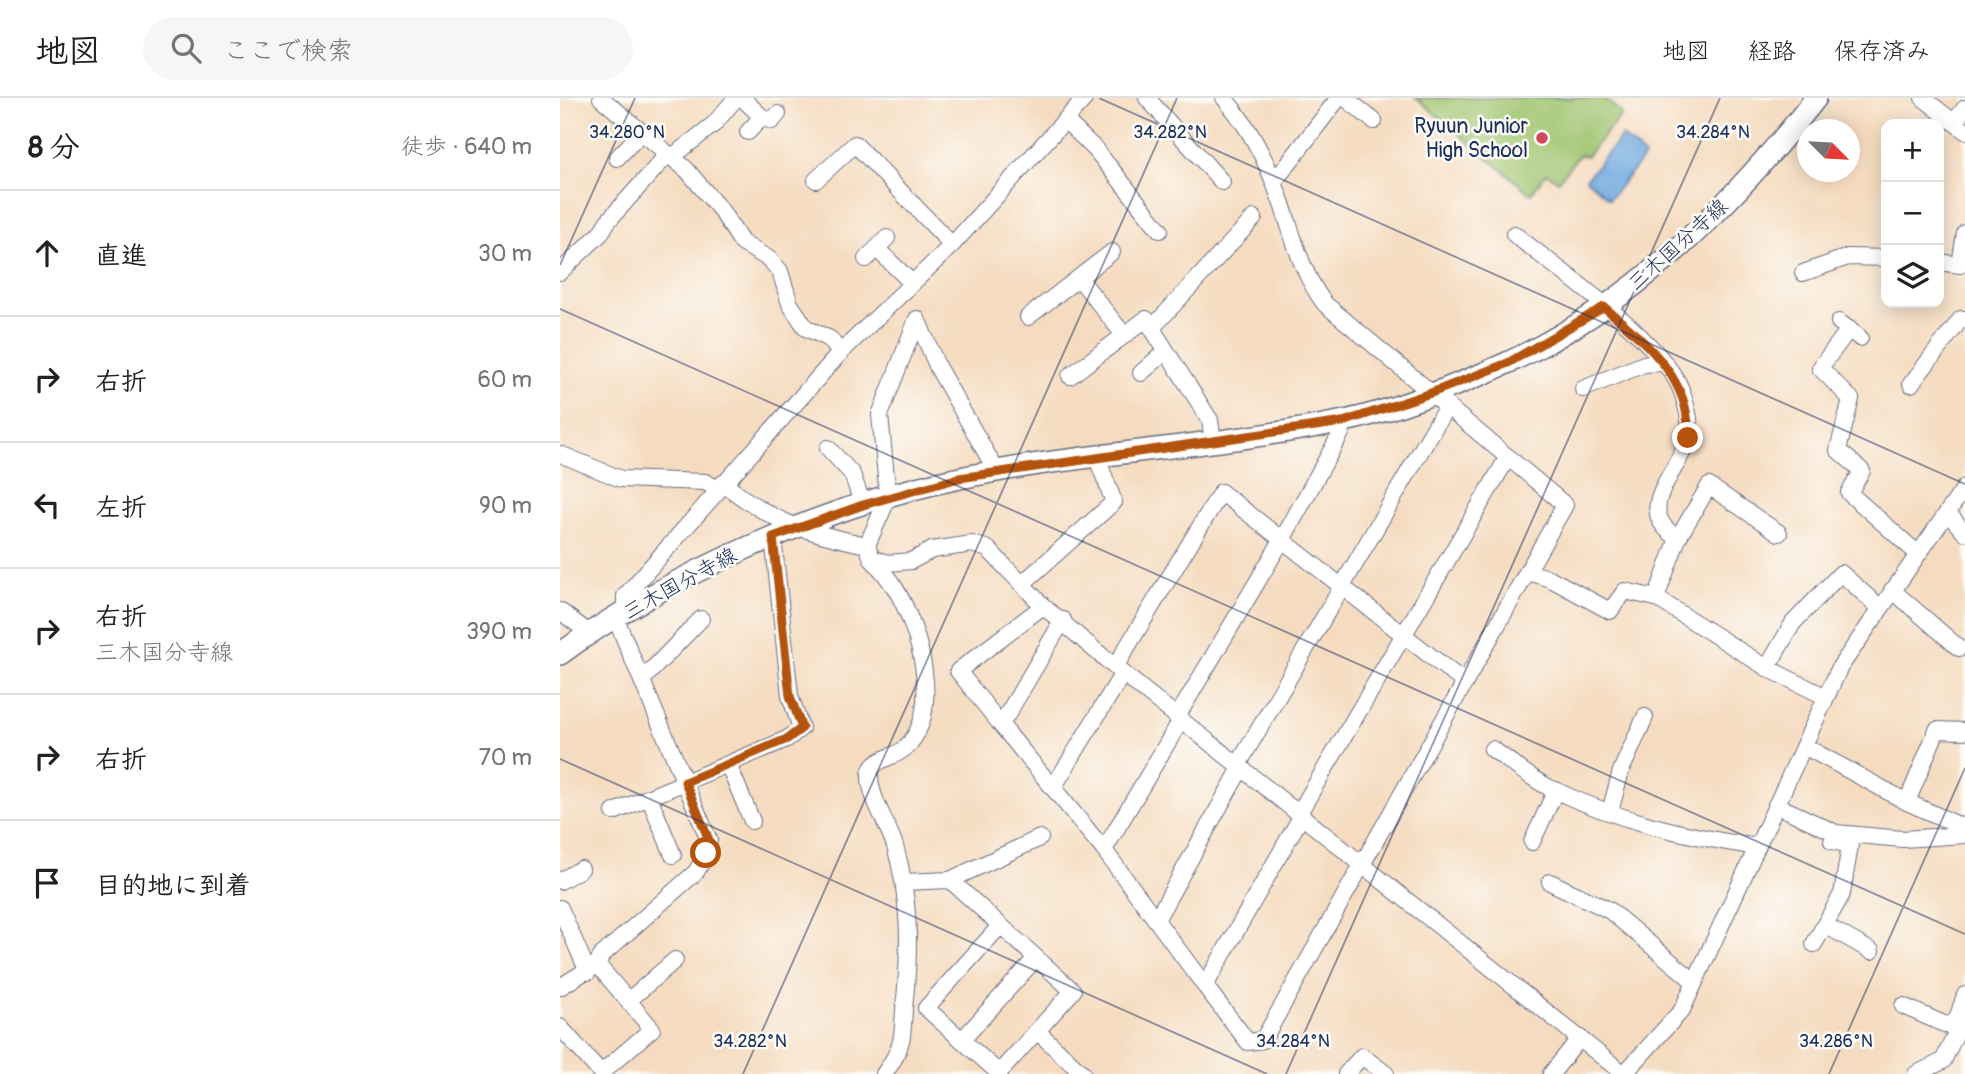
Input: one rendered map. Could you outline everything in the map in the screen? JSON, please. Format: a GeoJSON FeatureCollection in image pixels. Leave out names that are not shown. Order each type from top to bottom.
{"type":"FeatureCollection","features":[{"type":"Feature","properties":{"kind":"main road","name":"三木国分寺線"},"geometry":{"type":"LineString","coordinates":[[560,654],[589,633],[704,568],[773,537],[863,505],[959,478],[1343,422],[1439,399],[1508,363],[1604,307],[1635,285],[1692,238],[1738,191],[1816,98]]}},
{"type":"Feature","properties":{"kind":"street"},"geometry":{"type":"LineString","coordinates":[[601,98],[687,170],[722,212],[742,243],[769,259],[779,271],[790,304],[806,328],[830,339],[840,353]]}},
{"type":"Feature","properties":{"kind":"street"},"geometry":{"type":"LineString","coordinates":[[560,272],[600,234],[608,220],[670,155],[714,124],[736,98]]}},
{"type":"Feature","properties":{"kind":"street"},"geometry":{"type":"LineString","coordinates":[[742,98],[770,116],[748,132]]}},
{"type":"Feature","properties":{"kind":"street"},"geometry":{"type":"LineString","coordinates":[[560,987],[593,968],[622,937],[696,872],[706,853],[709,840],[642,680],[620,616],[625,596],[840,353],[952,245],[1084,98]]}},
{"type":"Feature","properties":{"kind":"street"},"geometry":{"type":"LineString","coordinates":[[1147,98],[1222,182]]}},
{"type":"Feature","properties":{"kind":"street"},"geometry":{"type":"LineString","coordinates":[[1043,606],[958,671],[1104,850],[1248,1042],[1263,1040],[1565,505],[1325,304],[1309,284],[1274,182],[1243,120],[1224,98]]}},
{"type":"Feature","properties":{"kind":"street"},"geometry":{"type":"LineString","coordinates":[[1923,98],[1955,123]]}},
{"type":"Feature","properties":{"kind":"street"},"geometry":{"type":"LineString","coordinates":[[1938,98],[1955,123]]}},
{"type":"Feature","properties":{"kind":"street"},"geometry":{"type":"LineString","coordinates":[[1274,182],[1341,99],[1374,121]]}},
{"type":"Feature","properties":{"kind":"street"},"geometry":{"type":"LineString","coordinates":[[1955,123],[1965,108]]}},
{"type":"Feature","properties":{"kind":"street"},"geometry":{"type":"LineString","coordinates":[[1065,120],[1095,149],[1160,230]]}},
{"type":"Feature","properties":{"kind":"street"},"geometry":{"type":"LineString","coordinates":[[617,158],[642,132]]}},
{"type":"Feature","properties":{"kind":"street"},"geometry":{"type":"LineString","coordinates":[[816,180],[855,144],[952,245]]}},
{"type":"Feature","properties":{"kind":"street"},"geometry":{"type":"LineString","coordinates":[[1152,328],[1254,218]]}},
{"type":"Feature","properties":{"kind":"street"},"geometry":{"type":"LineString","coordinates":[[1944,263],[1960,265],[1965,233]]}},
{"type":"Feature","properties":{"kind":"street"},"geometry":{"type":"LineString","coordinates":[[1514,234],[1646,343],[1664,363],[1681,391],[1689,421],[1688,438],[1657,507],[1662,528],[1678,538]]}},
{"type":"Feature","properties":{"kind":"street"},"geometry":{"type":"LineString","coordinates":[[877,249],[912,283]]}},
{"type":"Feature","properties":{"kind":"street"},"geometry":{"type":"LineString","coordinates":[[1028,317],[1112,252]]}},
{"type":"Feature","properties":{"kind":"street"},"geometry":{"type":"LineString","coordinates":[[1803,273],[1848,257],[1881,258]]}},
{"type":"Feature","properties":{"kind":"street"},"geometry":{"type":"LineString","coordinates":[[1079,278],[1125,335]]}},
{"type":"Feature","properties":{"kind":"street"},"geometry":{"type":"LineString","coordinates":[[1070,376],[1146,318],[1210,420],[1213,442]]}},
{"type":"Feature","properties":{"kind":"street"},"geometry":{"type":"LineString","coordinates":[[870,552],[888,498],[880,415],[917,319],[939,368],[997,472]]}},
{"type":"Feature","properties":{"kind":"street"},"geometry":{"type":"LineString","coordinates":[[1911,384],[1961,319],[1965,319]]}},
{"type":"Feature","properties":{"kind":"street"},"geometry":{"type":"LineString","coordinates":[[1849,330],[1820,368],[1851,399],[1838,450],[1866,465],[1845,498],[1917,553]]}},
{"type":"Feature","properties":{"kind":"street"},"geometry":{"type":"LineString","coordinates":[[1141,373],[1166,351]]}},
{"type":"Feature","properties":{"kind":"street"},"geometry":{"type":"LineString","coordinates":[[1583,389],[1644,364],[1664,363]]}},
{"type":"Feature","properties":{"kind":"street"},"geometry":{"type":"LineString","coordinates":[[1156,920],[1342,587],[1439,399]]}},
{"type":"Feature","properties":{"kind":"street"},"geometry":{"type":"LineString","coordinates":[[1104,850],[1282,540],[1341,433],[1343,422]]}},
{"type":"Feature","properties":{"kind":"street"},"geometry":{"type":"LineString","coordinates":[[828,448],[852,474],[863,505]]}},
{"type":"Feature","properties":{"kind":"street"},"geometry":{"type":"LineString","coordinates":[[560,454],[621,479],[705,482],[720,486],[761,512],[870,552],[889,563],[911,561],[932,550],[972,544],[988,549],[1043,606],[1063,620],[1119,670],[1624,1074],[1682,1010],[1840,667],[1965,487]]}},
{"type":"Feature","properties":{"kind":"street"},"geometry":{"type":"LineString","coordinates":[[1205,986],[1300,814],[1508,457]]}},
{"type":"Feature","properties":{"kind":"street"},"geometry":{"type":"LineString","coordinates":[[1023,583],[1114,502],[1097,458]]}},
{"type":"Feature","properties":{"kind":"street"},"geometry":{"type":"LineString","coordinates":[[1656,598],[1678,538],[1709,486],[1779,533]]}},
{"type":"Feature","properties":{"kind":"street"},"geometry":{"type":"LineString","coordinates":[[1053,788],[1221,492],[1465,683]]}},
{"type":"Feature","properties":{"kind":"street"},"geometry":{"type":"LineString","coordinates":[[1948,513],[1965,533]]}},
{"type":"Feature","properties":{"kind":"street"},"geometry":{"type":"LineString","coordinates":[[614,812],[787,739],[802,728],[790,696],[773,537]]}},
{"type":"Feature","properties":{"kind":"street"},"geometry":{"type":"LineString","coordinates":[[870,552],[895,588],[909,615],[924,673],[925,697],[914,738],[904,750],[875,763],[870,772],[870,783],[894,845],[904,882],[910,942],[901,1041],[884,1074]]}},
{"type":"Feature","properties":{"kind":"street"},"geometry":{"type":"LineString","coordinates":[[1528,572],[1551,579],[1610,611],[1625,591],[1656,598],[1766,668],[1826,697]]}},
{"type":"Feature","properties":{"kind":"street"},"geometry":{"type":"LineString","coordinates":[[1766,668],[1793,623],[1840,573],[1880,608]]}},
{"type":"Feature","properties":{"kind":"street"},"geometry":{"type":"LineString","coordinates":[[1892,590],[1935,639],[1959,648]]}},
{"type":"Feature","properties":{"kind":"street"},"geometry":{"type":"LineString","coordinates":[[560,611],[589,633]]}},
{"type":"Feature","properties":{"kind":"street"},"geometry":{"type":"LineString","coordinates":[[642,680],[701,620]]}},
{"type":"Feature","properties":{"kind":"street"},"geometry":{"type":"LineString","coordinates":[[1002,725],[1063,620]]}},
{"type":"Feature","properties":{"kind":"street"},"geometry":{"type":"LineString","coordinates":[[1611,812],[1621,771],[1645,717]]}},
{"type":"Feature","properties":{"kind":"street"},"geometry":{"type":"LineString","coordinates":[[1907,802],[1937,730],[1965,732]]}},
{"type":"Feature","properties":{"kind":"street"},"geometry":{"type":"LineString","coordinates":[[1804,746],[1907,802],[1965,828]]}},
{"type":"Feature","properties":{"kind":"street"},"geometry":{"type":"LineString","coordinates":[[1492,749],[1556,790],[1611,812],[1679,835],[1757,847]]}},
{"type":"Feature","properties":{"kind":"street"},"geometry":{"type":"LineString","coordinates":[[728,764],[752,821]]}},
{"type":"Feature","properties":{"kind":"street"},"geometry":{"type":"LineString","coordinates":[[1532,842],[1556,790]]}},
{"type":"Feature","properties":{"kind":"street"},"geometry":{"type":"LineString","coordinates":[[649,797],[673,855]]}},
{"type":"Feature","properties":{"kind":"street"},"geometry":{"type":"LineString","coordinates":[[1775,809],[1836,833],[1902,839],[1965,835]]}},
{"type":"Feature","properties":{"kind":"street"},"geometry":{"type":"LineString","coordinates":[[1775,809],[1836,842],[1850,845],[1842,894],[1814,944]]}},
{"type":"Feature","properties":{"kind":"street"},"geometry":{"type":"LineString","coordinates":[[904,882],[950,880],[1040,838]]}},
{"type":"Feature","properties":{"kind":"street"},"geometry":{"type":"LineString","coordinates":[[560,881],[581,869]]}},
{"type":"Feature","properties":{"kind":"street"},"geometry":{"type":"LineString","coordinates":[[904,1004],[920,1004],[926,1008],[999,1073],[1073,991],[950,880]]}},
{"type":"Feature","properties":{"kind":"street"},"geometry":{"type":"LineString","coordinates":[[1550,882],[1609,910],[1695,982]]}},
{"type":"Feature","properties":{"kind":"street"},"geometry":{"type":"LineString","coordinates":[[560,908],[565,931],[593,968],[628,1001],[652,1029],[601,1073],[560,1027]]}},
{"type":"Feature","properties":{"kind":"street"},"geometry":{"type":"LineString","coordinates":[[1825,925],[1871,951]]}},
{"type":"Feature","properties":{"kind":"street"},"geometry":{"type":"LineString","coordinates":[[926,1008],[1000,926]]}},
{"type":"Feature","properties":{"kind":"street"},"geometry":{"type":"LineString","coordinates":[[962,1040],[1035,958]]}},
{"type":"Feature","properties":{"kind":"street"},"geometry":{"type":"LineString","coordinates":[[628,1001],[675,960]]}},
{"type":"Feature","properties":{"kind":"street"},"geometry":{"type":"LineString","coordinates":[[1916,1074],[1937,1070],[1943,1061],[1961,1025],[1965,995]]}},
{"type":"Feature","properties":{"kind":"street"},"geometry":{"type":"LineString","coordinates":[[1903,1006],[1946,1025],[1961,1025]]}},
{"type":"Feature","properties":{"kind":"street"},"geometry":{"type":"LineString","coordinates":[[1037,1031],[1071,1070]]}},
{"type":"Feature","properties":{"kind":"street"},"geometry":{"type":"LineString","coordinates":[[1551,1074],[1580,1038]]}},
{"type":"Feature","properties":{"kind":"street"},"geometry":{"type":"LineString","coordinates":[[1346,1074],[1362,1056],[1386,1074]]}},
{"type":"Feature","properties":{"kind":"green space"},"geometry":{"type":"Polygon","coordinates":[[[1416,98],[1604,98],[1622,114],[1587,156],[1579,155],[1558,181],[1546,173],[1531,194],[1416,98]]]}},
{"type":"Feature","properties":{"kind":"water"},"geometry":{"type":"Polygon","coordinates":[[[1622,136],[1645,156],[1609,199],[1586,179],[1622,136]]]}},
{"type":"Feature","properties":{"kind":"place","name":"Ryuun Junior High School"},"geometry":{"type":"Point","coordinates":[1542,138]}},
{"type":"Feature","properties":{"kind":"route"},"geometry":{"type":"LineString","coordinates":[[706,853],[709,840],[685,782],[787,739],[802,728],[790,696],[773,537],[863,505],[959,478],[1343,422],[1431,393],[1508,363],[1604,307],[1646,343],[1664,363],[1681,391],[1689,421],[1688,438]]}}]}
